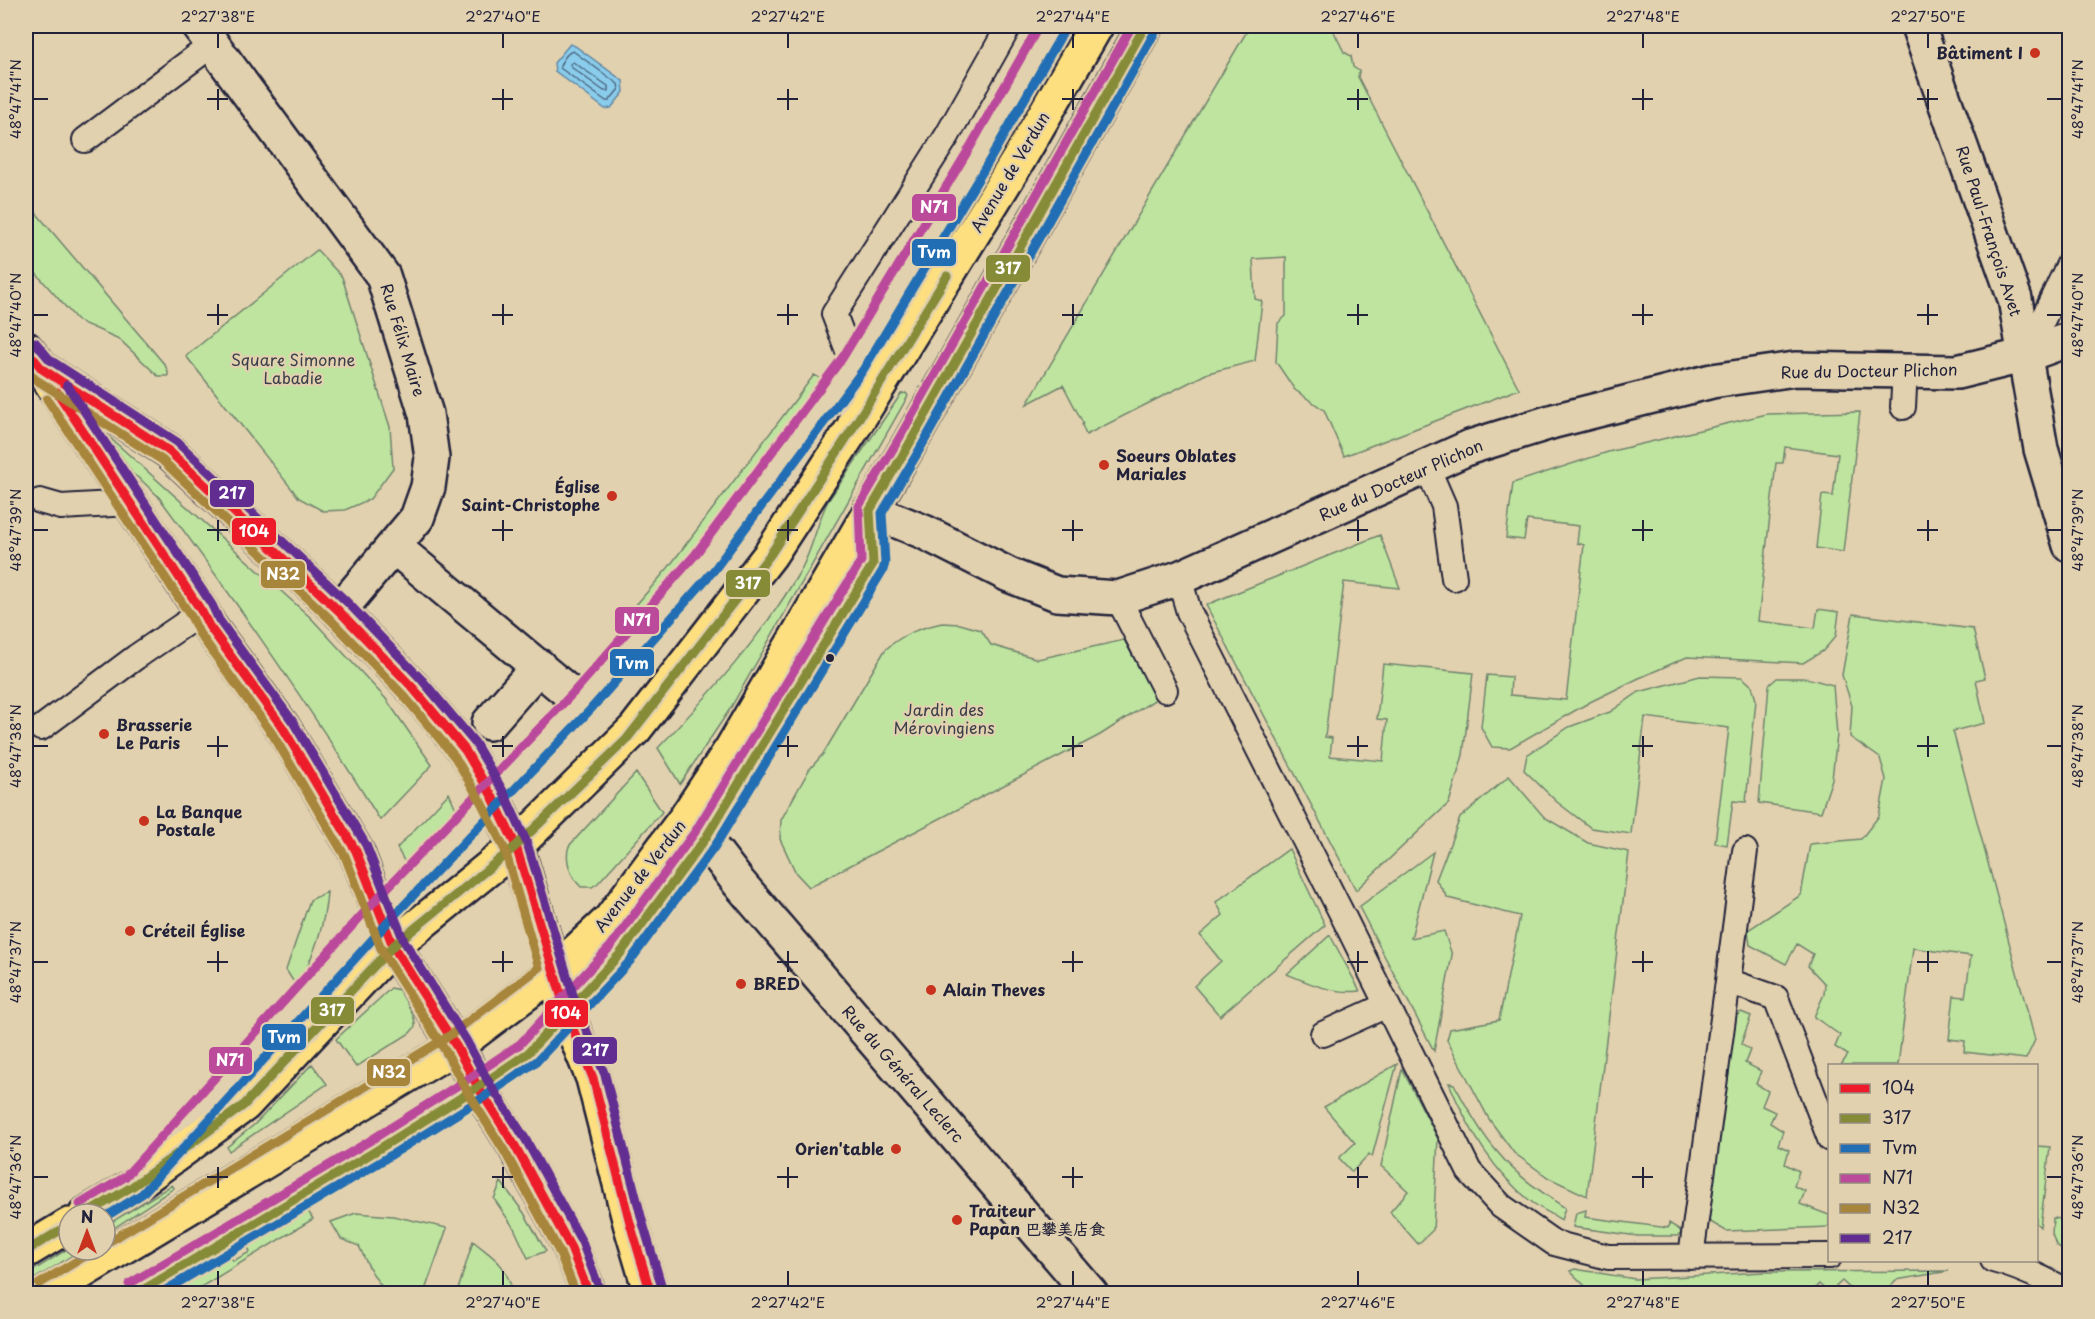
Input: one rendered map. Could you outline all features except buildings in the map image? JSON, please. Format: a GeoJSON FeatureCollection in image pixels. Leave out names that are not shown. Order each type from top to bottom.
{"type":"FeatureCollection","features":[{"type":"Feature","properties":{"kind":"main road","name":"Avenue de Verdun"},"geometry":{"type":"LineString","coordinates":[[106,1202],[132,1186],[244,1105],[393,945],[516,846],[635,729],[770,555],[851,431],[1019,159],[1096,26]]}},
{"type":"Feature","properties":{"kind":"main road","name":"Avenue de Verdun"},"geometry":{"type":"LineString","coordinates":[[45,1293],[456,1046],[553,974],[610,920],[687,816],[732,748],[907,448],[1145,26]]}},
{"type":"Feature","properties":{"kind":"main road"},"geometry":{"type":"LineString","coordinates":[[34,359],[169,451],[339,611],[413,688],[465,750],[492,796],[516,846],[553,974],[593,1078],[630,1223],[651,1293]]}},
{"type":"Feature","properties":{"kind":"main road"},"geometry":{"type":"LineString","coordinates":[[34,359],[202,612],[209,626],[283,728],[356,851],[393,945],[515,1146],[571,1248],[589,1293]]}},
{"type":"Feature","properties":{"kind":"main road"},"geometry":{"type":"LineString","coordinates":[[26,1251],[57,1232]]}},
{"type":"Feature","properties":{"kind":"street","name":"Rue Paul-François Avet"},"geometry":{"type":"LineString","coordinates":[[1918,26],[2015,299],[2041,449],[2070,545]]}},
{"type":"Feature","properties":{"kind":"street","name":"Rue Félix Maire"},"geometry":{"type":"LineString","coordinates":[[206,35],[383,276],[426,414],[432,458],[428,488],[417,519],[339,611]]}},
{"type":"Feature","properties":{"kind":"street","name":"Rue du Docteur Plichon"},"geometry":{"type":"LineString","coordinates":[[870,510],[924,532],[1009,575],[1057,594],[1118,598],[1179,578],[1470,447],[1533,428],[1712,381],[1795,369],[1957,372],[2026,356],[2070,339]]}},
{"type":"Feature","properties":{"kind":"street"},"geometry":{"type":"LineString","coordinates":[[404,555],[573,696]]}},
{"type":"Feature","properties":{"kind":"street"},"geometry":{"type":"LineString","coordinates":[[489,723],[539,666]]}},
{"type":"Feature","properties":{"kind":"street","name":"Rue du Général Leclerc"},"geometry":{"type":"LineString","coordinates":[[716,853],[739,883],[1091,1293]]}},
{"type":"Feature","properties":{"kind":"lane"},"geometry":{"type":"LineString","coordinates":[[851,431],[853,364],[834,314],[947,136],[1009,26]]}},
{"type":"Feature","properties":{"kind":"lane"},"geometry":{"type":"LineString","coordinates":[[132,1186],[380,913],[581,702],[704,563],[853,364],[979,155],[1053,26]]}},
{"type":"Feature","properties":{"kind":"lane"},"geometry":{"type":"LineString","coordinates":[[85,140],[206,35]]}},
{"type":"Feature","properties":{"kind":"lane"},"geometry":{"type":"LineString","coordinates":[[2026,356],[2070,262]]}},
{"type":"Feature","properties":{"kind":"lane"},"geometry":{"type":"LineString","coordinates":[[1903,407],[1905,370]]}},
{"type":"Feature","properties":{"kind":"lane"},"geometry":{"type":"LineString","coordinates":[[1427,467],[1444,506],[1454,578]]}},
{"type":"Feature","properties":{"kind":"lane"},"geometry":{"type":"LineString","coordinates":[[40,501],[61,507],[130,503]]}},
{"type":"Feature","properties":{"kind":"lane","name":"Avenue de Verdun"},"geometry":{"type":"LineString","coordinates":[[135,1293],[374,1152],[528,1053],[620,954],[705,839],[873,564],[870,510]]}},
{"type":"Feature","properties":{"kind":"lane"},"geometry":{"type":"LineString","coordinates":[[1179,578],[1189,612],[1469,1171],[1501,1206],[1554,1243],[1608,1257],[1828,1256]]}},
{"type":"Feature","properties":{"kind":"lane"},"geometry":{"type":"LineString","coordinates":[[1118,598],[1165,690]]}},
{"type":"Feature","properties":{"kind":"lane"},"geometry":{"type":"LineString","coordinates":[[41,728],[136,657],[202,612]]}},
{"type":"Feature","properties":{"kind":"lane"},"geometry":{"type":"LineString","coordinates":[[1691,1257],[1745,851]]}},
{"type":"Feature","properties":{"kind":"lane"},"geometry":{"type":"LineString","coordinates":[[1728,981],[1776,998],[1828,1134]]}},
{"type":"Feature","properties":{"kind":"lane"},"geometry":{"type":"LineString","coordinates":[[1323,1034],[1387,1005]]}},
{"type":"Feature","properties":{"kind":"lane"},"geometry":{"type":"LineString","coordinates":[[2001,1262],[2013,1265],[2070,1293]]}},
{"type":"Feature","properties":{"kind":"green space"},"geometry":{"type":"Polygon","coordinates":[[[1250,26],[1331,26],[1344,52],[1351,56],[1353,67],[1359,71],[1358,77],[1519,389],[1344,456],[1324,410],[1295,390],[1276,362],[1278,323],[1286,316],[1286,257],[1253,259],[1255,299],[1262,301],[1255,361],[1208,373],[1086,435],[1083,423],[1063,385],[1027,404],[1250,26]]]}},
{"type":"Feature","properties":{"kind":"green space"},"geometry":{"type":"Polygon","coordinates":[[[26,201],[165,365],[168,376],[158,376],[119,339],[78,321],[26,262],[26,201]]]}},
{"type":"Feature","properties":{"kind":"green space","name":"Square Simonne Labadie"},"geometry":{"type":"Polygon","coordinates":[[[317,250],[342,277],[390,427],[393,468],[370,499],[345,510],[323,511],[299,498],[186,356],[317,250]]]}},
{"type":"Feature","properties":{"kind":"green space"},"geometry":{"type":"Polygon","coordinates":[[[814,375],[827,382],[761,472],[629,637],[617,627],[668,568],[814,375]]]}},
{"type":"Feature","properties":{"kind":"green space"},"geometry":{"type":"Polygon","coordinates":[[[906,393],[908,396],[730,709],[680,784],[658,748],[697,707],[768,620],[804,564],[828,501],[901,394],[906,393]]]}},
{"type":"Feature","properties":{"kind":"green space"},"geometry":{"type":"Polygon","coordinates":[[[1860,412],[1843,552],[1816,548],[1822,495],[1833,496],[1838,454],[1785,447],[1783,463],[1776,463],[1758,621],[1815,628],[1818,609],[1839,612],[1836,636],[1823,651],[1803,663],[1687,657],[1590,702],[1510,748],[1492,747],[1481,727],[1487,675],[1511,677],[1510,695],[1566,700],[1584,545],[1577,543],[1579,526],[1527,520],[1524,540],[1506,538],[1513,483],[1608,452],[1767,414],[1860,412]]]}},
{"type":"Feature","properties":{"kind":"green space"},"geometry":{"type":"Polygon","coordinates":[[[98,427],[311,618],[386,699],[432,765],[380,820],[272,655],[158,496],[140,479],[103,453],[98,427]]]}},
{"type":"Feature","properties":{"kind":"green space"},"geometry":{"type":"Polygon","coordinates":[[[1380,535],[1400,588],[1344,582],[1325,737],[1332,738],[1330,756],[1383,761],[1387,720],[1377,719],[1383,664],[1473,673],[1463,755],[1449,803],[1356,890],[1206,605],[1380,535]]]}},
{"type":"Feature","properties":{"kind":"green space"},"geometry":{"type":"Polygon","coordinates":[[[1853,614],[1973,629],[1985,678],[1976,680],[1985,723],[1953,731],[2035,1040],[2026,1059],[1964,1052],[1965,1041],[1949,1039],[1954,996],[1965,997],[1971,956],[1913,948],[1898,1064],[1842,1064],[1848,1055],[1835,1047],[1840,1035],[1814,1017],[1824,994],[1825,984],[1808,966],[1813,954],[1797,944],[1786,964],[1750,945],[1748,930],[1801,895],[1810,844],[1861,839],[1879,816],[1886,779],[1880,758],[1850,737],[1852,706],[1842,675],[1853,614]]]}},
{"type":"Feature","properties":{"kind":"green space","name":"Jardin des Mérovingiens"},"geometry":{"type":"Polygon","coordinates":[[[942,623],[960,624],[981,630],[991,645],[1038,659],[1124,640],[1156,699],[1100,735],[809,887],[796,873],[780,839],[781,820],[809,770],[823,754],[885,650],[912,632],[942,623]]]}},
{"type":"Feature","properties":{"kind":"green space"},"geometry":{"type":"Polygon","coordinates":[[[1700,676],[1742,677],[1752,686],[1756,700],[1746,802],[1733,801],[1727,845],[1715,843],[1729,728],[1645,717],[1631,834],[1591,828],[1557,802],[1524,770],[1527,755],[1569,727],[1610,712],[1639,692],[1700,676]]]}},
{"type":"Feature","properties":{"kind":"green space"},"geometry":{"type":"Polygon","coordinates":[[[1777,678],[1806,678],[1833,685],[1837,735],[1832,779],[1821,812],[1759,803],[1769,685],[1777,678]]]}},
{"type":"Feature","properties":{"kind":"green space"},"geometry":{"type":"Polygon","coordinates":[[[636,773],[662,812],[598,883],[592,887],[581,887],[569,868],[567,857],[569,846],[636,773]]]}},
{"type":"Feature","properties":{"kind":"green space"},"geometry":{"type":"Polygon","coordinates":[[[1509,776],[1544,817],[1588,843],[1629,852],[1587,1196],[1549,1178],[1514,1153],[1489,1119],[1447,1040],[1450,1029],[1499,1020],[1520,916],[1448,898],[1436,880],[1460,818],[1509,776]]]}},
{"type":"Feature","properties":{"kind":"green space"},"geometry":{"type":"Polygon","coordinates":[[[449,793],[456,809],[454,822],[413,866],[407,866],[397,848],[449,793]]]}},
{"type":"Feature","properties":{"kind":"green space"},"geometry":{"type":"Polygon","coordinates":[[[1289,849],[1325,925],[1220,1016],[1194,986],[1221,961],[1200,935],[1223,915],[1216,902],[1289,849]]]}},
{"type":"Feature","properties":{"kind":"green space"},"geometry":{"type":"Polygon","coordinates":[[[1433,852],[1411,938],[1444,931],[1452,955],[1434,1051],[1359,907],[1433,852]]]}},
{"type":"Feature","properties":{"kind":"green space"},"geometry":{"type":"Polygon","coordinates":[[[327,892],[324,917],[317,941],[297,987],[286,970],[310,900],[327,892]]]}},
{"type":"Feature","properties":{"kind":"green space"},"geometry":{"type":"Polygon","coordinates":[[[1330,935],[1360,991],[1331,990],[1287,974],[1330,935]]]}},
{"type":"Feature","properties":{"kind":"green space"},"geometry":{"type":"Polygon","coordinates":[[[391,988],[399,990],[404,998],[412,1013],[415,1027],[410,1033],[356,1067],[336,1039],[391,988]]]}},
{"type":"Feature","properties":{"kind":"green space"},"geometry":{"type":"Polygon","coordinates":[[[1741,1012],[1751,1016],[1741,1044],[1750,1050],[1745,1063],[1761,1071],[1756,1084],[1768,1091],[1762,1106],[1775,1112],[1770,1123],[1783,1131],[1778,1145],[1789,1150],[1785,1164],[1799,1171],[1794,1186],[1805,1191],[1800,1204],[1828,1215],[1828,1227],[1726,1231],[1707,1220],[1730,1021],[1741,1012]]]}},
{"type":"Feature","properties":{"kind":"green space"},"geometry":{"type":"Polygon","coordinates":[[[312,1064],[327,1084],[229,1151],[227,1147],[255,1124],[312,1064]]]}},
{"type":"Feature","properties":{"kind":"green space"},"geometry":{"type":"Polygon","coordinates":[[[1397,1064],[1372,1157],[1369,1154],[1352,1172],[1339,1158],[1355,1143],[1324,1107],[1397,1064]]]}},
{"type":"Feature","properties":{"kind":"green space"},"geometry":{"type":"Polygon","coordinates":[[[1402,1069],[1438,1139],[1433,1230],[1418,1244],[1390,1212],[1408,1191],[1381,1166],[1402,1069]]]}},
{"type":"Feature","properties":{"kind":"green space"},"geometry":{"type":"Polygon","coordinates":[[[1449,1083],[1454,1084],[1481,1130],[1507,1163],[1531,1184],[1565,1208],[1561,1220],[1536,1205],[1519,1191],[1494,1164],[1473,1133],[1449,1083]]]}},
{"type":"Feature","properties":{"kind":"green space"},"geometry":{"type":"Polygon","coordinates":[[[2038,1146],[2050,1147],[2040,1227],[2038,1225],[2038,1146]]]}},
{"type":"Feature","properties":{"kind":"green space"},"geometry":{"type":"Polygon","coordinates":[[[501,1182],[524,1213],[546,1251],[528,1258],[514,1228],[494,1199],[501,1182]]]}},
{"type":"Feature","properties":{"kind":"green space"},"geometry":{"type":"Polygon","coordinates":[[[172,1185],[174,1188],[117,1226],[117,1219],[172,1185]]]}},
{"type":"Feature","properties":{"kind":"green space"},"geometry":{"type":"Polygon","coordinates":[[[1586,1210],[1585,1217],[1668,1228],[1669,1223],[1680,1230],[1681,1234],[1677,1236],[1638,1236],[1573,1227],[1576,1213],[1586,1210]]]}},
{"type":"Feature","properties":{"kind":"green space"},"geometry":{"type":"Polygon","coordinates":[[[308,1211],[313,1219],[191,1293],[153,1294],[231,1256],[233,1261],[250,1252],[248,1247],[308,1211]]]}},
{"type":"Feature","properties":{"kind":"green space"},"geometry":{"type":"Polygon","coordinates":[[[356,1213],[393,1216],[447,1228],[424,1293],[398,1294],[385,1290],[372,1272],[359,1246],[341,1239],[331,1222],[356,1213]]]}},
{"type":"Feature","properties":{"kind":"green space"},"geometry":{"type":"Polygon","coordinates":[[[2053,1218],[2069,1220],[2069,1253],[2056,1245],[2052,1234],[2053,1218]]]}},
{"type":"Feature","properties":{"kind":"green space"},"geometry":{"type":"Polygon","coordinates":[[[473,1241],[503,1268],[513,1293],[457,1293],[473,1241]]]}},
{"type":"Feature","properties":{"kind":"green space"},"geometry":{"type":"Polygon","coordinates":[[[57,1256],[57,1262],[62,1262],[26,1286],[26,1275],[57,1256]]]}},
{"type":"Feature","properties":{"kind":"green space"},"geometry":{"type":"Polygon","coordinates":[[[1575,1269],[1635,1279],[1764,1272],[1949,1271],[1896,1280],[1883,1293],[1855,1293],[1842,1281],[1829,1293],[1819,1284],[1809,1294],[1593,1294],[1570,1271],[1575,1269]]]}},
{"type":"Feature","properties":{"kind":"water"},"geometry":{"type":"Polygon","coordinates":[[[570,44],[623,81],[624,92],[611,108],[605,109],[555,71],[554,63],[570,44]]]}},
{"type":"Feature","properties":{"kind":"transit line","name":"N71"},"geometry":{"type":"LineString","coordinates":[[83,1202],[125,1177],[371,905],[572,694],[695,555],[843,357],[969,149],[1039,26]]}},
{"type":"Feature","properties":{"kind":"transit line","name":"N71"},"geometry":{"type":"LineString","coordinates":[[129,1284],[368,1142],[520,1044],[611,946],[695,832],[861,561],[859,506],[1132,26]]}},
{"type":"Feature","properties":{"kind":"transit line","name":"317"},"geometry":{"type":"LineString","coordinates":[[136,1294],[374,1152],[528,1053],[620,954],[705,839],[873,564],[870,510],[1145,26]]}},
{"type":"Feature","properties":{"kind":"transit line","name":"Tvm"},"geometry":{"type":"LineString","coordinates":[[117,1210],[142,1194],[389,921],[590,710],[714,570],[863,370],[989,161],[1063,32]]}},
{"type":"Feature","properties":{"kind":"transit line","name":"Tvm"},"geometry":{"type":"LineString","coordinates":[[159,1294],[380,1162],[537,1061],[630,961],[715,846],[883,570],[885,563],[882,513],[1155,32]]}},
{"type":"Feature","properties":{"kind":"transit line","name":"317"},"geometry":{"type":"LineString","coordinates":[[106,1202],[133,1186],[244,1105],[393,946],[516,846],[626,740],[770,555],[851,431],[947,276]]}},
{"type":"Feature","properties":{"kind":"transit line","name":"217"},"geometry":{"type":"LineString","coordinates":[[35,342],[50,360],[177,442],[348,603],[422,680],[475,743],[503,791],[527,843],[577,1008],[605,1075],[642,1220],[663,1291]]}},
{"type":"Feature","properties":{"kind":"transit line","name":"104"},"geometry":{"type":"LineString","coordinates":[[26,349],[42,369],[169,451],[339,611],[413,688],[465,750],[492,796],[516,846],[566,1012],[593,1078],[630,1223],[651,1294]]}},
{"type":"Feature","properties":{"kind":"transit line","name":"N32"},"geometry":{"type":"LineString","coordinates":[[26,368],[35,379],[162,460],[331,620],[404,696],[455,757],[505,850],[539,968],[449,1036],[117,1237]]}},
{"type":"Feature","properties":{"kind":"transit line","name":"217"},"geometry":{"type":"LineString","coordinates":[[67,385],[212,605],[219,620],[293,722],[366,845],[404,941],[526,1140],[582,1242],[600,1290]]}},
{"type":"Feature","properties":{"kind":"transit line","name":"104"},"geometry":{"type":"LineString","coordinates":[[57,392],[209,626],[283,728],[356,851],[393,946],[515,1146],[571,1248],[589,1294]]}},
{"type":"Feature","properties":{"kind":"transit line","name":"N32"},"geometry":{"type":"LineString","coordinates":[[47,399],[192,618],[199,633],[273,735],[345,856],[382,951],[446,1052],[468,1093],[505,1152],[560,1253],[576,1294]]}},
{"type":"Feature","properties":{"kind":"transit line","name":"317"},"geometry":{"type":"LineString","coordinates":[[26,1251],[57,1232]]}},
{"type":"Feature","properties":{"kind":"transit line","name":"N32"},"geometry":{"type":"LineString","coordinates":[[39,1284],[75,1262]]}},
{"type":"Feature","properties":{"kind":"place","name":"Bâtiment I"},"geometry":{"type":"Point","coordinates":[2035,53]}},
{"type":"Feature","properties":{"kind":"place","name":"Soeurs Oblates Mariales"},"geometry":{"type":"Point","coordinates":[1104,465]}},
{"type":"Feature","properties":{"kind":"place","name":"Église Saint-Christophe"},"geometry":{"type":"Point","coordinates":[612,496]}},
{"type":"Feature","properties":{"kind":"place","name":"Brasserie Le Paris"},"geometry":{"type":"Point","coordinates":[104,734]}},
{"type":"Feature","properties":{"kind":"place","name":"La Banque Postale"},"geometry":{"type":"Point","coordinates":[144,821]}},
{"type":"Feature","properties":{"kind":"place","name":"Créteil Église"},"geometry":{"type":"Point","coordinates":[130,931]}},
{"type":"Feature","properties":{"kind":"place","name":"BRED"},"geometry":{"type":"Point","coordinates":[741,984]}},
{"type":"Feature","properties":{"kind":"place","name":"Alain Theves"},"geometry":{"type":"Point","coordinates":[931,990]}},
{"type":"Feature","properties":{"kind":"place","name":"Orien'table"},"geometry":{"type":"Point","coordinates":[896,1149]}},
{"type":"Feature","properties":{"kind":"place","name":"Traiteur Papan 巴攀美店食"},"geometry":{"type":"Point","coordinates":[957,1220]}}]}
